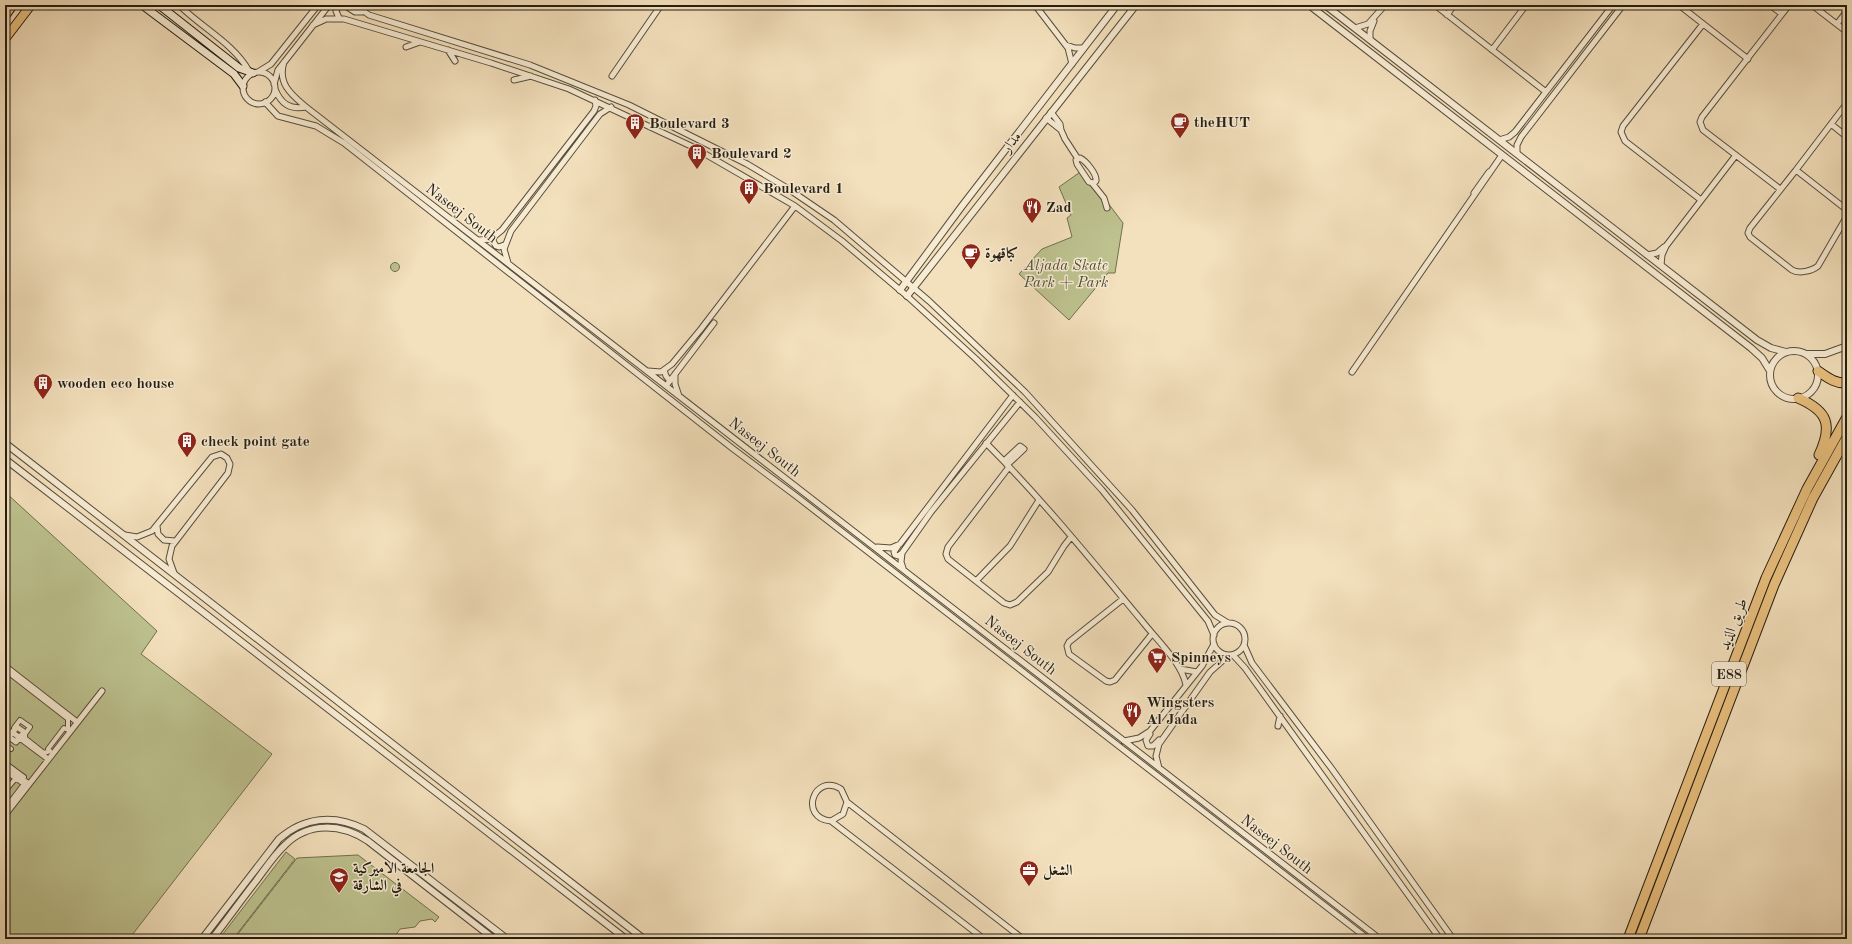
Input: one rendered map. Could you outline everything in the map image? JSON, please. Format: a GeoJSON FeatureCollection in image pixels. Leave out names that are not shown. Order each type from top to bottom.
{"type":"FeatureCollection","features":[{"type":"Feature","properties":{"kind":"highway"},"geometry":{"type":"LineString","coordinates":[[1818,370],[1831,380],[1837,382],[1847,382]]}},
{"type":"Feature","properties":{"kind":"highway"},"geometry":{"type":"LineString","coordinates":[[1798,398],[1819,410],[1824,418],[1827,429],[1825,439],[1811,472],[1807,489]]}},
{"type":"Feature","properties":{"kind":"highway","name":"طريق الذيد"},"geometry":{"type":"LineString","coordinates":[[1628,939],[1766,578],[1807,489],[1847,417]]}},
{"type":"Feature","properties":{"kind":"highway","name":"طريق الذيد"},"geometry":{"type":"LineString","coordinates":[[1639,939],[1774,586],[1813,498],[1847,437]]}},
{"type":"Feature","properties":{"kind":"main road"},"geometry":{"type":"LineString","coordinates":[[5,16],[13,5]]}},
{"type":"Feature","properties":{"kind":"main road"},"geometry":{"type":"LineString","coordinates":[[142,5],[234,74],[243,86]]}},
{"type":"Feature","properties":{"kind":"main road"},"geometry":{"type":"LineString","coordinates":[[160,5],[239,68],[253,73]]}},
{"type":"Feature","properties":{"kind":"main road"},"geometry":{"type":"LineString","coordinates":[[5,39],[30,6]]}},
{"type":"Feature","properties":{"kind":"street"},"geometry":{"type":"LineString","coordinates":[[179,5],[204,28],[237,54],[253,73],[266,74],[271,78],[279,99],[286,106],[295,108],[306,107]]}},
{"type":"Feature","properties":{"kind":"street"},"geometry":{"type":"LineString","coordinates":[[318,5],[271,64],[248,77],[243,86],[244,92],[249,100],[258,104],[265,102],[270,98],[277,73],[329,5]]}},
{"type":"Feature","properties":{"kind":"street"},"geometry":{"type":"LineString","coordinates":[[339,5],[336,11],[339,18]]}},
{"type":"Feature","properties":{"kind":"street"},"geometry":{"type":"LineString","coordinates":[[344,5],[355,12],[362,12],[547,71],[629,105],[747,164],[801,197],[849,232],[914,288],[985,353],[1034,402],[1132,510],[1215,615],[1228,623],[1236,625],[1242,630],[1245,637],[1244,645],[1240,652],[1231,655],[1210,672],[1169,730],[1157,750],[1156,760],[1160,769]]}},
{"type":"Feature","properties":{"kind":"street"},"geometry":{"type":"LineString","coordinates":[[355,5],[362,12]]}},
{"type":"Feature","properties":{"kind":"street"},"geometry":{"type":"LineString","coordinates":[[612,76],[661,5]]}},
{"type":"Feature","properties":{"kind":"street","name":"مدار"},"geometry":{"type":"LineString","coordinates":[[900,290],[962,206],[1117,5]]}},
{"type":"Feature","properties":{"kind":"street","name":"مدار"},"geometry":{"type":"LineString","coordinates":[[908,296],[1136,5]]}},
{"type":"Feature","properties":{"kind":"street"},"geometry":{"type":"LineString","coordinates":[[1309,5],[1755,351],[1770,371]]}},
{"type":"Feature","properties":{"kind":"street"},"geometry":{"type":"LineString","coordinates":[[1325,5],[1762,343],[1771,348],[1786,352]]}},
{"type":"Feature","properties":{"kind":"street"},"geometry":{"type":"LineString","coordinates":[[1355,28],[1366,26],[1375,18],[1385,5]]}},
{"type":"Feature","properties":{"kind":"street"},"geometry":{"type":"LineString","coordinates":[[1435,5],[1546,92]]}},
{"type":"Feature","properties":{"kind":"street"},"geometry":{"type":"LineString","coordinates":[[1447,15],[1454,5]]}},
{"type":"Feature","properties":{"kind":"street"},"geometry":{"type":"LineString","coordinates":[[1492,50],[1526,5]]}},
{"type":"Feature","properties":{"kind":"street"},"geometry":{"type":"LineString","coordinates":[[1499,140],[1509,137],[1514,132],[1613,5]]}},
{"type":"Feature","properties":{"kind":"street"},"geometry":{"type":"LineString","coordinates":[[1517,154],[1517,145],[1521,137],[1623,5]]}},
{"type":"Feature","properties":{"kind":"street"},"geometry":{"type":"LineString","coordinates":[[1679,5],[1748,59]]}},
{"type":"Feature","properties":{"kind":"street"},"geometry":{"type":"LineString","coordinates":[[1770,5],[1782,14]]}},
{"type":"Feature","properties":{"kind":"street"},"geometry":{"type":"LineString","coordinates":[[1780,189],[1703,130],[1700,122],[1702,117],[1789,5]]}},
{"type":"Feature","properties":{"kind":"street"},"geometry":{"type":"LineString","coordinates":[[1812,5],[1847,32]]}},
{"type":"Feature","properties":{"kind":"street"},"geometry":{"type":"LineString","coordinates":[[1038,6],[1066,45],[1072,56],[1072,64]]}},
{"type":"Feature","properties":{"kind":"street"},"geometry":{"type":"LineString","coordinates":[[1837,24],[1847,11]]}},
{"type":"Feature","properties":{"kind":"street"},"geometry":{"type":"LineString","coordinates":[[313,25],[326,19],[339,18],[531,76],[595,100],[693,147],[795,206],[837,237],[908,296],[1020,402],[1102,490],[1208,621],[1214,635],[1214,644],[1208,658],[1154,726],[1146,740],[1147,744],[1150,746],[1154,745],[1169,730]]}},
{"type":"Feature","properties":{"kind":"street"},"geometry":{"type":"LineString","coordinates":[[1370,40],[1370,31],[1375,18]]}},
{"type":"Feature","properties":{"kind":"street"},"geometry":{"type":"LineString","coordinates":[[1701,200],[1625,141],[1622,132],[1624,126],[1703,24]]}},
{"type":"Feature","properties":{"kind":"street"},"geometry":{"type":"LineString","coordinates":[[406,47],[421,42]]}},
{"type":"Feature","properties":{"kind":"street"},"geometry":{"type":"LineString","coordinates":[[1066,45],[1075,48],[1084,48]]}},
{"type":"Feature","properties":{"kind":"street"},"geometry":{"type":"LineString","coordinates":[[448,50],[455,61]]}},
{"type":"Feature","properties":{"kind":"street","name":"Naseej South"},"geometry":{"type":"LineString","coordinates":[[284,62],[282,73],[285,87],[291,95],[680,397],[875,546],[1380,939]]}},
{"type":"Feature","properties":{"kind":"street"},"geometry":{"type":"LineString","coordinates":[[514,80],[531,76]]}},
{"type":"Feature","properties":{"kind":"street"},"geometry":{"type":"LineString","coordinates":[[478,240],[486,241],[494,237],[502,230],[596,108],[595,100]]}},
{"type":"Feature","properties":{"kind":"street"},"geometry":{"type":"LineString","coordinates":[[265,102],[278,116],[316,126],[344,143],[732,448],[1368,939]]}},
{"type":"Feature","properties":{"kind":"street"},"geometry":{"type":"LineString","coordinates":[[1847,103],[1750,228],[1748,233],[1750,237],[1796,272],[1813,270],[1818,266],[1847,216]]}},
{"type":"Feature","properties":{"kind":"street"},"geometry":{"type":"LineString","coordinates":[[508,264],[504,255],[504,245],[511,231],[602,112],[611,107]]}},
{"type":"Feature","properties":{"kind":"street"},"geometry":{"type":"LineString","coordinates":[[596,108],[600,108],[602,112]]}},
{"type":"Feature","properties":{"kind":"street"},"geometry":{"type":"LineString","coordinates":[[1051,112],[1060,124],[1065,139],[1078,159],[1082,159],[1096,176],[1096,181],[1092,183]]}},
{"type":"Feature","properties":{"kind":"street"},"geometry":{"type":"LineString","coordinates":[[1046,118],[1061,130]]}},
{"type":"Feature","properties":{"kind":"street"},"geometry":{"type":"LineString","coordinates":[[1831,124],[1847,137]]}},
{"type":"Feature","properties":{"kind":"street"},"geometry":{"type":"LineString","coordinates":[[560,147],[567,147]]}},
{"type":"Feature","properties":{"kind":"street"},"geometry":{"type":"LineString","coordinates":[[1352,372],[1472,198],[1481,188],[1502,155]]}},
{"type":"Feature","properties":{"kind":"street"},"geometry":{"type":"LineString","coordinates":[[1661,265],[1661,257],[1666,246],[1736,155]]}},
{"type":"Feature","properties":{"kind":"street"},"geometry":{"type":"LineString","coordinates":[[1078,159],[1076,164],[1089,182],[1092,183],[1104,198],[1107,208]]}},
{"type":"Feature","properties":{"kind":"street"},"geometry":{"type":"LineString","coordinates":[[1796,170],[1847,210]]}},
{"type":"Feature","properties":{"kind":"street"},"geometry":{"type":"LineString","coordinates":[[538,175],[538,184]]}},
{"type":"Feature","properties":{"kind":"street"},"geometry":{"type":"LineString","coordinates":[[647,371],[654,372],[664,370],[672,364],[701,329],[795,206]]}},
{"type":"Feature","properties":{"kind":"street"},"geometry":{"type":"LineString","coordinates":[[494,237],[493,241],[496,246],[501,247],[504,245]]}},
{"type":"Feature","properties":{"kind":"street"},"geometry":{"type":"LineString","coordinates":[[1648,255],[1657,253],[1666,246]]}},
{"type":"Feature","properties":{"kind":"street"},"geometry":{"type":"LineString","coordinates":[[666,386],[714,323]]}},
{"type":"Feature","properties":{"kind":"street"},"geometry":{"type":"LineString","coordinates":[[1808,354],[1813,359],[1818,370],[1818,378],[1814,389],[1805,396],[1798,398],[1785,397],[1776,391],[1771,382],[1770,371],[1774,360],[1786,352],[1797,350],[1808,354],[1828,354],[1847,346]]}},
{"type":"Feature","properties":{"kind":"street"},"geometry":{"type":"LineString","coordinates":[[1818,370],[1828,354]]}},
{"type":"Feature","properties":{"kind":"street"},"geometry":{"type":"LineString","coordinates":[[664,370],[670,381]]}},
{"type":"Feature","properties":{"kind":"street"},"geometry":{"type":"LineString","coordinates":[[676,374],[675,384],[680,397]]}},
{"type":"Feature","properties":{"kind":"street"},"geometry":{"type":"LineString","coordinates":[[1013,395],[898,545],[894,552],[895,555],[898,556],[902,553],[931,512],[1020,402]]}},
{"type":"Feature","properties":{"kind":"street"},"geometry":{"type":"LineString","coordinates":[[5,443],[644,939]]}},
{"type":"Feature","properties":{"kind":"street"},"geometry":{"type":"LineString","coordinates":[[986,443],[1039,500],[1152,634],[1180,668],[1186,685]]}},
{"type":"Feature","properties":{"kind":"street"},"geometry":{"type":"LineString","coordinates":[[122,534],[132,537],[142,536],[157,526],[212,457],[221,454],[227,458],[230,464],[228,473],[175,541],[171,550],[169,559],[171,568],[176,576]]}},
{"type":"Feature","properties":{"kind":"street"},"geometry":{"type":"LineString","coordinates":[[5,459],[626,939]]}},
{"type":"Feature","properties":{"kind":"street"},"geometry":{"type":"LineString","coordinates":[[1007,464],[946,549],[948,559],[1004,603],[1014,604],[1048,572],[1071,537]]}},
{"type":"Feature","properties":{"kind":"street"},"geometry":{"type":"LineString","coordinates":[[976,581],[1010,546],[1039,500]]}},
{"type":"Feature","properties":{"kind":"street"},"geometry":{"type":"LineString","coordinates":[[157,526],[158,534],[164,540],[175,541]]}},
{"type":"Feature","properties":{"kind":"street"},"geometry":{"type":"LineString","coordinates":[[875,546],[887,549],[898,545]]}},
{"type":"Feature","properties":{"kind":"street"},"geometry":{"type":"LineString","coordinates":[[902,553],[901,562],[903,569]]}},
{"type":"Feature","properties":{"kind":"street"},"geometry":{"type":"LineString","coordinates":[[1123,599],[1069,642],[1067,648],[1069,654],[1104,680],[1112,682],[1152,634]]}},
{"type":"Feature","properties":{"kind":"street"},"geometry":{"type":"LineString","coordinates":[[1214,635],[1218,628],[1228,623]]}},
{"type":"Feature","properties":{"kind":"street"},"geometry":{"type":"LineString","coordinates":[[1214,644],[1218,651],[1231,655],[1245,668],[1440,939]]}},
{"type":"Feature","properties":{"kind":"street"},"geometry":{"type":"LineString","coordinates":[[1244,645],[1252,662],[1332,768],[1453,939]]}},
{"type":"Feature","properties":{"kind":"street"},"geometry":{"type":"LineString","coordinates":[[5,666],[77,722]]}},
{"type":"Feature","properties":{"kind":"street"},"geometry":{"type":"LineString","coordinates":[[1180,668],[1197,672]]}},
{"type":"Feature","properties":{"kind":"street"},"geometry":{"type":"LineString","coordinates":[[5,670],[68,719],[69,727],[68,730],[64,728],[48,749],[50,751],[48,753],[44,753],[25,738],[25,734],[30,727],[20,720],[5,738]]}},
{"type":"Feature","properties":{"kind":"street"},"geometry":{"type":"LineString","coordinates":[[5,815],[102,691]]}},
{"type":"Feature","properties":{"kind":"street"},"geometry":{"type":"LineString","coordinates":[[1278,726],[1280,716]]}},
{"type":"Feature","properties":{"kind":"street"},"geometry":{"type":"LineString","coordinates":[[1124,741],[1142,737],[1154,726]]}},
{"type":"Feature","properties":{"kind":"street"},"geometry":{"type":"LineString","coordinates":[[12,732],[48,759]]}},
{"type":"Feature","properties":{"kind":"street"},"geometry":{"type":"LineString","coordinates":[[5,745],[11,750]]}},
{"type":"Feature","properties":{"kind":"street"},"geometry":{"type":"LineString","coordinates":[[5,763],[24,777]]}},
{"type":"Feature","properties":{"kind":"street"},"geometry":{"type":"LineString","coordinates":[[5,767],[29,784]]}},
{"type":"Feature","properties":{"kind":"street"},"geometry":{"type":"LineString","coordinates":[[5,771],[24,784],[6,806]]}},
{"type":"Feature","properties":{"kind":"street"},"geometry":{"type":"LineString","coordinates":[[5,791],[16,778]]}},
{"type":"Feature","properties":{"kind":"street"},"geometry":{"type":"LineString","coordinates":[[984,939],[831,820],[821,818],[814,811],[812,801],[816,792],[823,786],[837,787],[844,793],[847,802],[1024,939]]}},
{"type":"Feature","properties":{"kind":"street"},"geometry":{"type":"LineString","coordinates":[[831,820],[843,814],[847,802]]}},
{"type":"Feature","properties":{"kind":"street"},"geometry":{"type":"LineString","coordinates":[[202,939],[279,839],[286,833],[305,823],[325,819],[345,821],[364,829],[507,939]]}},
{"type":"Feature","properties":{"kind":"street"},"geometry":{"type":"LineString","coordinates":[[212,939],[285,845],[306,831],[331,827],[351,831],[368,842],[494,939]]}},
{"type":"Feature","properties":{"kind":"green space","name":"Aljada Skate Park + Park"},"geometry":{"type":"Polygon","coordinates":[[[1083,170],[1123,223],[1115,273],[1108,273],[1069,320],[1019,274],[1042,249],[1072,237],[1067,218],[1071,215],[1059,187],[1083,170]]]}},
{"type":"Feature","properties":{"kind":"green space"},"geometry":{"type":"Polygon","coordinates":[[[395,262],[400,267],[395,272],[390,267],[395,262]]]}},
{"type":"Feature","properties":{"kind":"green space"},"geometry":{"type":"Polygon","coordinates":[[[5,492],[157,631],[141,654],[272,754],[129,939],[5,939],[5,492]]]}},
{"type":"Feature","properties":{"kind":"green space"},"geometry":{"type":"Polygon","coordinates":[[[286,852],[295,859],[233,939],[219,939],[286,852]]]}},
{"type":"Feature","properties":{"kind":"green space","name":"الجامعة الاميركية في الشارقة"},"geometry":{"type":"Polygon","coordinates":[[[358,855],[439,917],[435,922],[432,919],[420,921],[415,927],[400,929],[393,939],[234,939],[297,858],[358,855]]]}},
{"type":"Feature","properties":{"kind":"place","name":"theHUT"},"geometry":{"type":"Point","coordinates":[1180,139]}},
{"type":"Feature","properties":{"kind":"place","name":"Boulevard 3"},"geometry":{"type":"Point","coordinates":[635,140]}},
{"type":"Feature","properties":{"kind":"place","name":"Boulevard 2"},"geometry":{"type":"Point","coordinates":[697,170]}},
{"type":"Feature","properties":{"kind":"place","name":"Boulevard 1"},"geometry":{"type":"Point","coordinates":[749,205]}},
{"type":"Feature","properties":{"kind":"place","name":"Zad"},"geometry":{"type":"Point","coordinates":[1032,224]}},
{"type":"Feature","properties":{"kind":"place","name":"كباقهوة"},"geometry":{"type":"Point","coordinates":[971,270]}},
{"type":"Feature","properties":{"kind":"place","name":"wooden eco house"},"geometry":{"type":"Point","coordinates":[43,400]}},
{"type":"Feature","properties":{"kind":"place","name":"check point gate"},"geometry":{"type":"Point","coordinates":[187,458]}},
{"type":"Feature","properties":{"kind":"place","name":"Spinneys"},"geometry":{"type":"Point","coordinates":[1157,674]}},
{"type":"Feature","properties":{"kind":"place","name":"Wingsters Al Jada"},"geometry":{"type":"Point","coordinates":[1132,728]}},
{"type":"Feature","properties":{"kind":"place","name":"الشغل"},"geometry":{"type":"Point","coordinates":[1029,887]}},
{"type":"Feature","properties":{"kind":"place","name":"الجامعة الاميركية في الشارقة"},"geometry":{"type":"Point","coordinates":[339,894]}}]}
